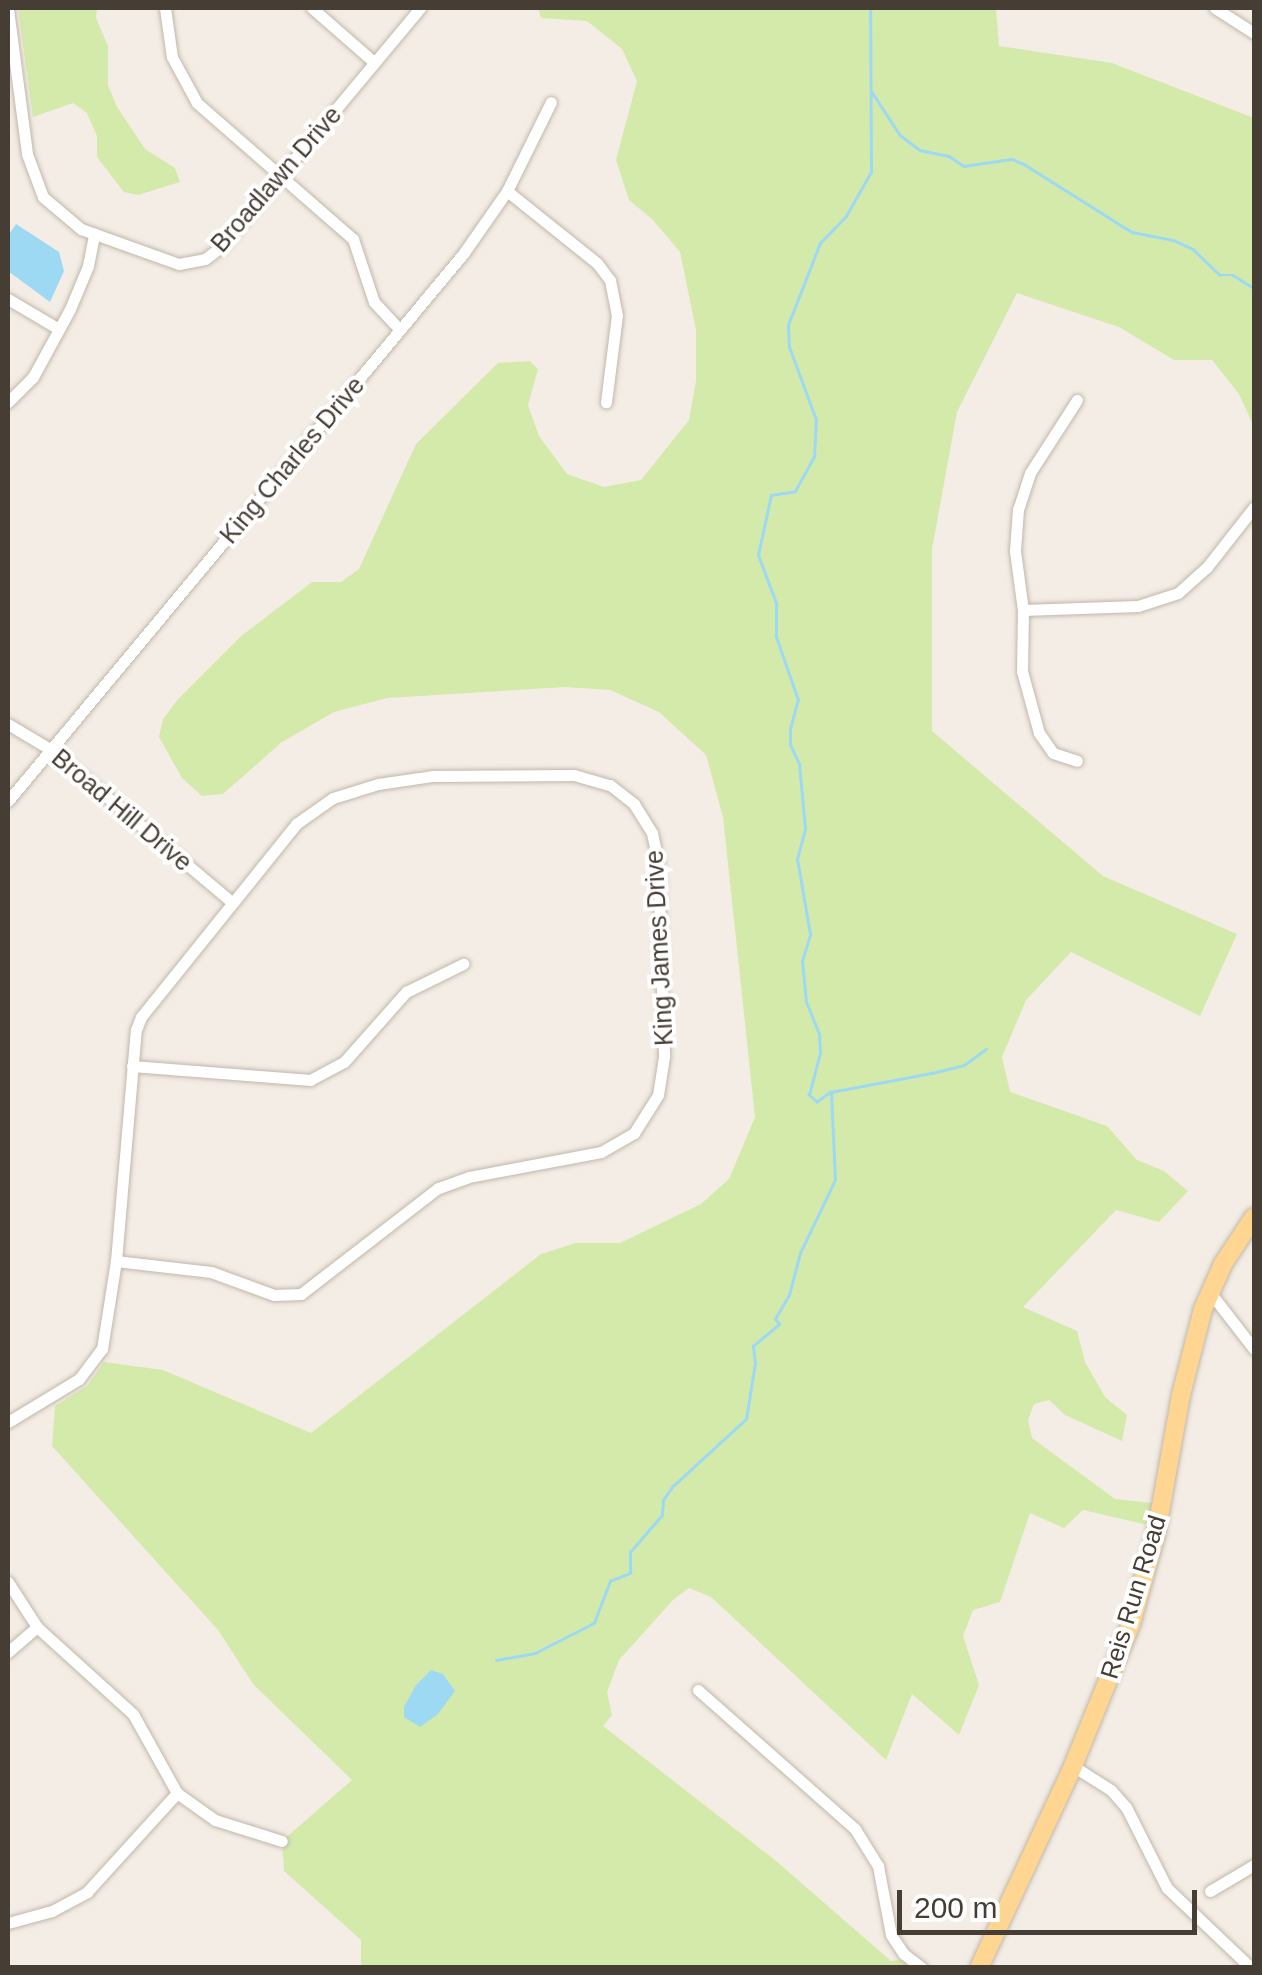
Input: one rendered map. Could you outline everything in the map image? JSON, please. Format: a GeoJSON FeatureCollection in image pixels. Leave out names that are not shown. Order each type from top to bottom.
{"type":"FeatureCollection","features":[{"type":"Feature","properties":{"kind":"main road","name":"Reis Run Road"},"geometry":{"type":"LineString","coordinates":[[979,1968],[1074,1766],[1136,1606],[1156,1534],[1181,1395],[1210,1290],[1254,1217]]}},
{"type":"Feature","properties":{"kind":"street"},"geometry":{"type":"LineString","coordinates":[[165,8],[172,57],[197,103],[352,239],[374,302],[400,330]]}},
{"type":"Feature","properties":{"kind":"street"},"geometry":{"type":"LineString","coordinates":[[312,8],[374,62]]}},
{"type":"Feature","properties":{"kind":"street","name":"Broadlawn Drive"},"geometry":{"type":"LineString","coordinates":[[8,9],[27,154],[38,187],[57,212],[94,234],[158,259],[197,262],[222,248],[420,8]]}},
{"type":"Feature","properties":{"kind":"street"},"geometry":{"type":"LineString","coordinates":[[1216,8],[1254,33]]}},
{"type":"Feature","properties":{"kind":"street","name":"King Charles Drive"},"geometry":{"type":"LineString","coordinates":[[8,801],[400,330],[508,191],[551,102]]}},
{"type":"Feature","properties":{"kind":"street"},"geometry":{"type":"LineString","coordinates":[[508,191],[597,263],[610,280],[617,315],[606,402]]}},
{"type":"Feature","properties":{"kind":"street"},"geometry":{"type":"LineString","coordinates":[[8,402],[33,377],[59,329],[82,282],[94,234]]}},
{"type":"Feature","properties":{"kind":"street"},"geometry":{"type":"LineString","coordinates":[[8,300],[59,329]]}},
{"type":"Feature","properties":{"kind":"street"},"geometry":{"type":"LineString","coordinates":[[1077,400],[1030,474],[1018,509],[1015,551],[1023,610],[1022,671],[1039,734],[1054,753],[1077,761]]}},
{"type":"Feature","properties":{"kind":"street"},"geometry":{"type":"LineString","coordinates":[[1023,610],[1138,606],[1178,593],[1207,567],[1254,507]]}},
{"type":"Feature","properties":{"kind":"street","name":"Broad Hill Drive"},"geometry":{"type":"LineString","coordinates":[[8,724],[50,750],[232,902]]}},
{"type":"Feature","properties":{"kind":"street","name":"King James Drive"},"geometry":{"type":"LineString","coordinates":[[8,1422],[69,1386],[96,1361],[106,1335],[136,1030],[149,1002],[296,824],[320,804],[348,792],[434,776],[574,775],[610,785],[644,817],[656,848],[664,1057],[658,1095],[634,1132],[612,1147],[438,1188],[300,1294],[274,1295],[211,1272],[116,1260]]}},
{"type":"Feature","properties":{"kind":"street"},"geometry":{"type":"LineString","coordinates":[[132,1066],[310,1080],[344,1062],[406,992],[463,964]]}},
{"type":"Feature","properties":{"kind":"street"},"geometry":{"type":"LineString","coordinates":[[1210,1290],[1254,1349]]}},
{"type":"Feature","properties":{"kind":"street"},"geometry":{"type":"LineString","coordinates":[[8,1582],[37,1627],[133,1714],[178,1793],[215,1820],[282,1841]]}},
{"type":"Feature","properties":{"kind":"street"},"geometry":{"type":"LineString","coordinates":[[8,1652],[37,1627]]}},
{"type":"Feature","properties":{"kind":"street"},"geometry":{"type":"LineString","coordinates":[[698,1690],[855,1828],[878,1866],[891,1935],[904,1954],[922,1968]]}},
{"type":"Feature","properties":{"kind":"street"},"geometry":{"type":"LineString","coordinates":[[1074,1766],[1111,1790],[1126,1807],[1167,1888],[1251,1968]]}},
{"type":"Feature","properties":{"kind":"street"},"geometry":{"type":"LineString","coordinates":[[8,1923],[52,1911],[87,1892],[178,1793]]}},
{"type":"Feature","properties":{"kind":"street"},"geometry":{"type":"LineString","coordinates":[[1210,1891],[1254,1865]]}},
{"type":"Feature","properties":{"kind":"green space"},"geometry":{"type":"Polygon","coordinates":[[[18,8],[97,8],[96,18],[108,46],[108,85],[117,107],[145,149],[175,168],[180,182],[138,195],[124,192],[97,157],[97,136],[87,113],[73,103],[33,117],[18,8]]]}},
{"type":"Feature","properties":{"kind":"green space"},"geometry":{"type":"Polygon","coordinates":[[[538,8],[996,8],[999,46],[1112,63],[1254,118],[1254,427],[1239,394],[1212,360],[1174,360],[1119,327],[1017,293],[957,412],[932,549],[932,731],[1103,876],[1237,934],[1200,1016],[1071,952],[1026,1000],[1002,1057],[1010,1092],[1107,1126],[1137,1160],[1164,1171],[1188,1191],[1159,1222],[1116,1210],[1023,1307],[1077,1331],[1085,1362],[1105,1397],[1127,1415],[1122,1441],[1065,1415],[1049,1400],[1034,1404],[1028,1420],[1032,1438],[1115,1499],[1152,1503],[1148,1525],[1083,1510],[1064,1528],[1030,1513],[1000,1602],[973,1610],[963,1636],[979,1685],[959,1735],[912,1694],[886,1760],[711,1597],[689,1588],[674,1599],[619,1660],[607,1692],[612,1715],[603,1726],[775,1860],[891,1961],[900,1960],[910,1967],[361,1967],[361,1940],[284,1871],[282,1841],[352,1780],[253,1684],[218,1630],[52,1446],[55,1406],[87,1386],[104,1362],[163,1370],[311,1433],[541,1254],[576,1243],[620,1243],[701,1204],[729,1179],[755,1117],[723,817],[706,755],[659,712],[610,690],[566,687],[387,698],[334,712],[282,742],[223,794],[202,796],[182,778],[159,737],[163,719],[179,698],[240,637],[312,582],[341,582],[359,569],[416,444],[498,363],[530,361],[538,369],[528,405],[539,436],[567,474],[604,487],[641,480],[689,420],[696,381],[696,330],[680,252],[653,220],[629,200],[616,160],[637,81],[622,49],[587,21],[541,18],[538,8]]]}},
{"type":"Feature","properties":{"kind":"water"},"geometry":{"type":"Polygon","coordinates":[[[16,224],[59,252],[64,271],[50,302],[8,271],[8,236],[16,224]]]}},
{"type":"Feature","properties":{"kind":"water"},"geometry":{"type":"Polygon","coordinates":[[[431,1670],[443,1674],[455,1691],[438,1714],[420,1727],[404,1717],[404,1707],[416,1685],[431,1670]]]}},
{"type":"Feature","properties":{"kind":"waterway"},"geometry":{"type":"LineString","coordinates":[[496,1660],[535,1653],[594,1623],[610,1581],[630,1573],[630,1552],[662,1515],[663,1500],[672,1487],[746,1419],[755,1363],[753,1346],[779,1324],[775,1319],[789,1295],[800,1253],[835,1180],[831,1092],[817,1102],[809,1095],[820,1053],[819,1034],[806,1002],[802,961],[810,934],[797,859],[805,829],[799,764],[790,745],[798,700],[776,637],[776,603],[758,555],[771,495],[795,491],[814,457],[816,420],[789,347],[788,325],[820,243],[846,216],[871,172],[870,8]]}},
{"type":"Feature","properties":{"kind":"waterway"},"geometry":{"type":"LineString","coordinates":[[872,92],[900,135],[920,150],[949,156],[964,166],[1012,159],[1132,232],[1173,240],[1193,249],[1220,275],[1233,275],[1254,288]]}},
{"type":"Feature","properties":{"kind":"waterway"},"geometry":{"type":"LineString","coordinates":[[831,1092],[964,1065],[986,1049]]}}]}
